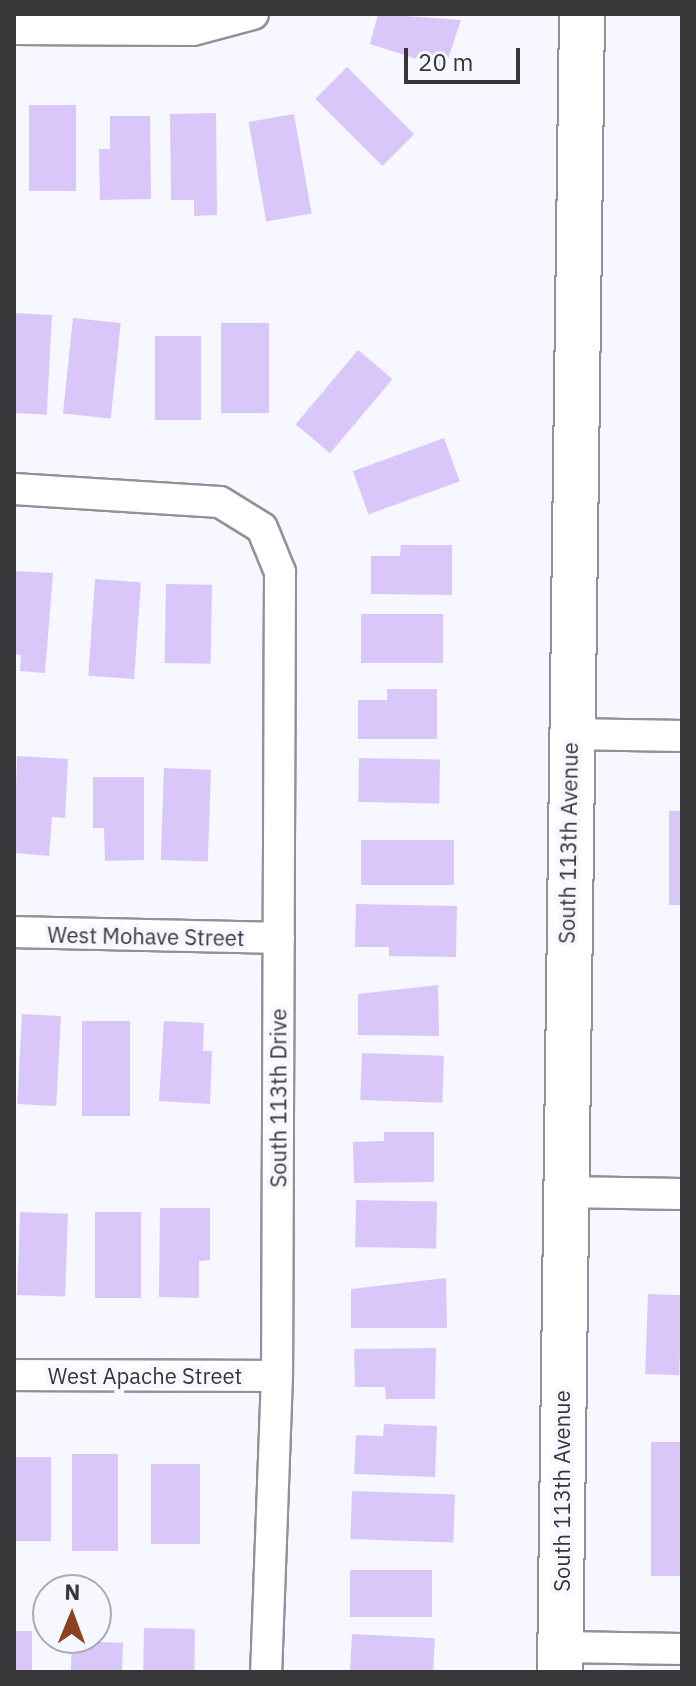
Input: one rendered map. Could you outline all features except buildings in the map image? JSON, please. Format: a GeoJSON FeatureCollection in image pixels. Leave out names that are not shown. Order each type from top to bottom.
{"type":"FeatureCollection","features":[{"type":"Feature","properties":{"kind":"street"},"geometry":{"type":"LineString","coordinates":[[14,29],[193,30],[253,14]]}},
{"type":"Feature","properties":{"kind":"street","name":"South 113th Avenue"},"geometry":{"type":"LineString","coordinates":[[561,1660],[569,734],[582,14]]}},
{"type":"Feature","properties":{"kind":"street","name":"South 113th Drive"},"geometry":{"type":"LineString","coordinates":[[14,489],[220,502],[262,528],[283,598],[277,1376],[266,1672]]}},
{"type":"Feature","properties":{"kind":"street"},"geometry":{"type":"LineString","coordinates":[[569,734],[682,736]]}},
{"type":"Feature","properties":{"kind":"street","name":"West Mohave Street"},"geometry":{"type":"LineString","coordinates":[[14,932],[279,938]]}},
{"type":"Feature","properties":{"kind":"street"},"geometry":{"type":"LineString","coordinates":[[564,1192],[682,1194]]}},
{"type":"Feature","properties":{"kind":"street","name":"West Apache Street"},"geometry":{"type":"LineString","coordinates":[[14,1375],[277,1376]]}},
{"type":"Feature","properties":{"kind":"street"},"geometry":{"type":"LineString","coordinates":[[561,1660],[682,1649]]}}]}
